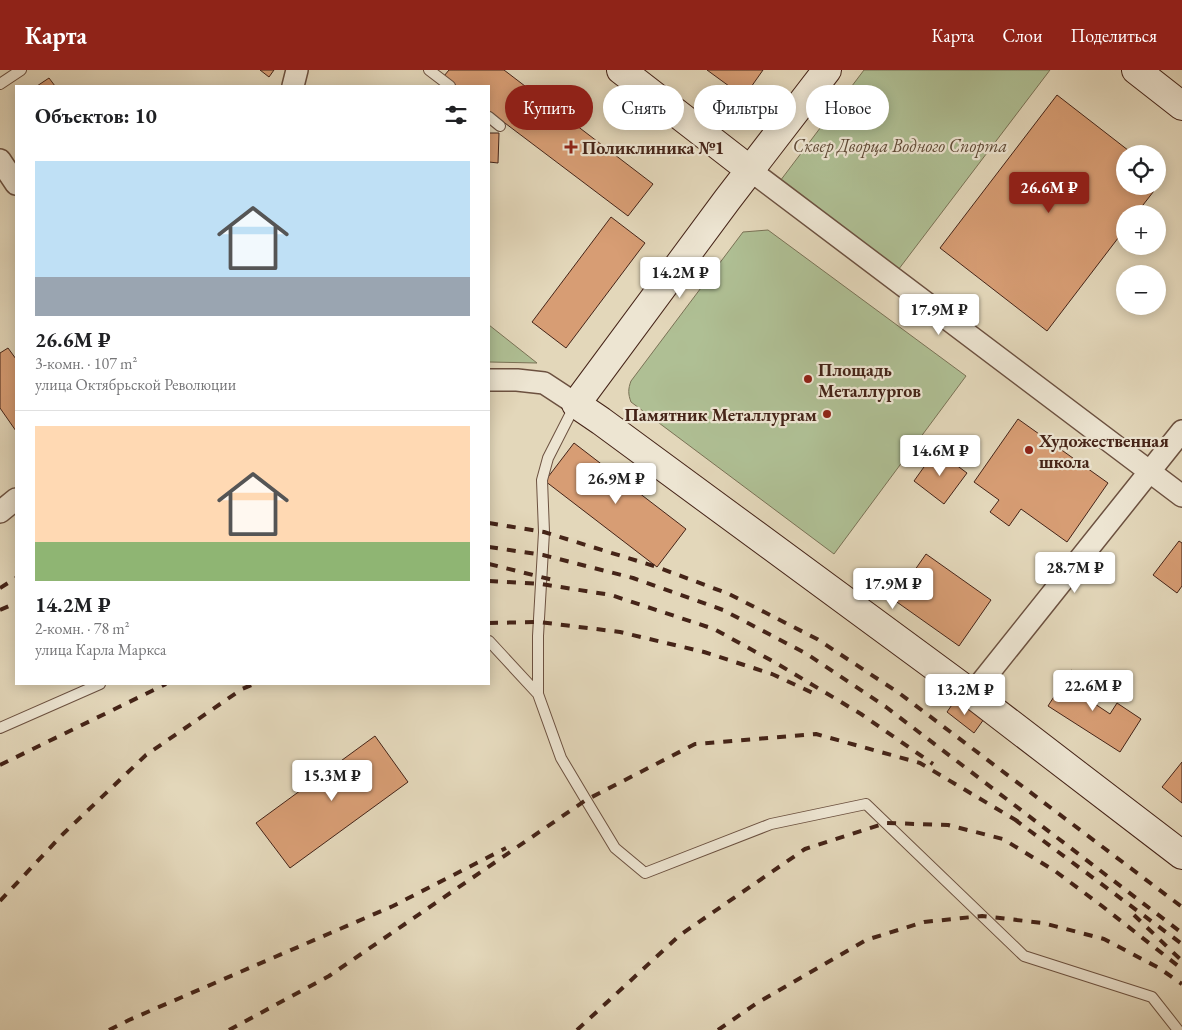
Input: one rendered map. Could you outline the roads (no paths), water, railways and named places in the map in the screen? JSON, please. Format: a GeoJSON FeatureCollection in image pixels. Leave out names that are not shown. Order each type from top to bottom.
{"type":"FeatureCollection","features":[{"type":"Feature","properties":{"kind":"street"},"geometry":{"type":"LineString","coordinates":[[293,85],[297,70]]}},
{"type":"Feature","properties":{"kind":"street"},"geometry":{"type":"LineString","coordinates":[[621,70],[750,170],[1182,496]]}},
{"type":"Feature","properties":{"kind":"street"},"geometry":{"type":"LineString","coordinates":[[576,404],[827,70]]}},
{"type":"Feature","properties":{"kind":"street"},"geometry":{"type":"LineString","coordinates":[[1136,70],[1182,106]]}},
{"type":"Feature","properties":{"kind":"street"},"geometry":{"type":"LineString","coordinates":[[0,160],[15,182]]}},
{"type":"Feature","properties":{"kind":"street"},"geometry":{"type":"LineString","coordinates":[[490,380],[544,383],[576,404],[972,694],[1182,855]]}},
{"type":"Feature","properties":{"kind":"street"},"geometry":{"type":"LineString","coordinates":[[972,694],[1182,430]]}},
{"type":"Feature","properties":{"kind":"street"},"geometry":{"type":"LineString","coordinates":[[0,512],[15,500]]}},
{"type":"Feature","properties":{"kind":"lane"},"geometry":{"type":"LineString","coordinates":[[0,84],[21,70]]}},
{"type":"Feature","properties":{"kind":"lane"},"geometry":{"type":"LineString","coordinates":[[430,70],[449,85]]}},
{"type":"Feature","properties":{"kind":"lane"},"geometry":{"type":"LineString","coordinates":[[490,118],[500,126]]}},
{"type":"Feature","properties":{"kind":"lane"},"geometry":{"type":"LineString","coordinates":[[576,404],[548,458],[542,480],[544,532],[538,636],[538,694],[561,758],[615,848],[645,873],[771,824],[866,804],[1024,956],[1152,997],[1178,1030]]}},
{"type":"Feature","properties":{"kind":"lane"},"geometry":{"type":"LineString","coordinates":[[490,641],[538,694]]}},
{"type":"Feature","properties":{"kind":"lane"},"geometry":{"type":"LineString","coordinates":[[0,728],[98,685]]}},
{"type":"Feature","properties":{"kind":"railway"},"geometry":{"type":"LineString","coordinates":[[490,523],[544,532],[657,567],[729,594],[817,639],[899,693],[1182,907]]}},
{"type":"Feature","properties":{"kind":"railway"},"geometry":{"type":"LineString","coordinates":[[490,547],[543,555],[633,578],[723,610],[807,654],[886,707],[1182,933]]}},
{"type":"Feature","properties":{"kind":"railway"},"geometry":{"type":"LineString","coordinates":[[490,564],[553,580]]}},
{"type":"Feature","properties":{"kind":"railway"},"geometry":{"type":"LineString","coordinates":[[0,588],[15,579]]}},
{"type":"Feature","properties":{"kind":"railway"},"geometry":{"type":"LineString","coordinates":[[490,581],[541,584],[611,595],[714,629],[776,663],[861,714],[933,764]]}},
{"type":"Feature","properties":{"kind":"railway"},"geometry":{"type":"LineString","coordinates":[[0,610],[15,603]]}},
{"type":"Feature","properties":{"kind":"railway"},"geometry":{"type":"LineString","coordinates":[[490,623],[539,622],[620,632],[704,652],[772,674],[813,693]]}},
{"type":"Feature","properties":{"kind":"railway"},"geometry":{"type":"LineString","coordinates":[[0,765],[164,685]]}},
{"type":"Feature","properties":{"kind":"railway"},"geometry":{"type":"LineString","coordinates":[[0,901],[63,834],[146,755],[242,689],[252,685]]}},
{"type":"Feature","properties":{"kind":"railway"},"geometry":{"type":"LineString","coordinates":[[229,1030],[329,976],[586,800],[695,744],[816,734],[920,763],[1019,822]]}},
{"type":"Feature","properties":{"kind":"railway"},"geometry":{"type":"LineString","coordinates":[[1014,819],[1182,944]]}},
{"type":"Feature","properties":{"kind":"railway"},"geometry":{"type":"LineString","coordinates":[[577,1030],[680,935],[805,849],[886,823],[948,825],[1003,839],[1055,871],[1182,969]]}},
{"type":"Feature","properties":{"kind":"railway"},"geometry":{"type":"LineString","coordinates":[[109,1030],[393,906],[506,848]]}},
{"type":"Feature","properties":{"kind":"railway"},"geometry":{"type":"LineString","coordinates":[[1134,915],[1181,960]]}},
{"type":"Feature","properties":{"kind":"railway"},"geometry":{"type":"LineString","coordinates":[[718,1030],[757,1003],[866,940],[924,922],[982,916],[1043,923],[1104,939],[1159,968],[1182,984]]}},
{"type":"Feature","properties":{"kind":"place","name":"Поликлиника №1"},"geometry":{"type":"Point","coordinates":[571,147]}},
{"type":"Feature","properties":{"kind":"place","name":"Площадь Металлургов"},"geometry":{"type":"Point","coordinates":[808,379]}},
{"type":"Feature","properties":{"kind":"place","name":"Памятник Металлургам"},"geometry":{"type":"Point","coordinates":[827,414]}},
{"type":"Feature","properties":{"kind":"place","name":"Художественная школа"},"geometry":{"type":"Point","coordinates":[1029,450]}},
{"type":"Feature","properties":{"kind":"park label","name":"Сквер Дворца Водного Спорта"},"geometry":{"type":"Point","coordinates":[900,145]}}]}
